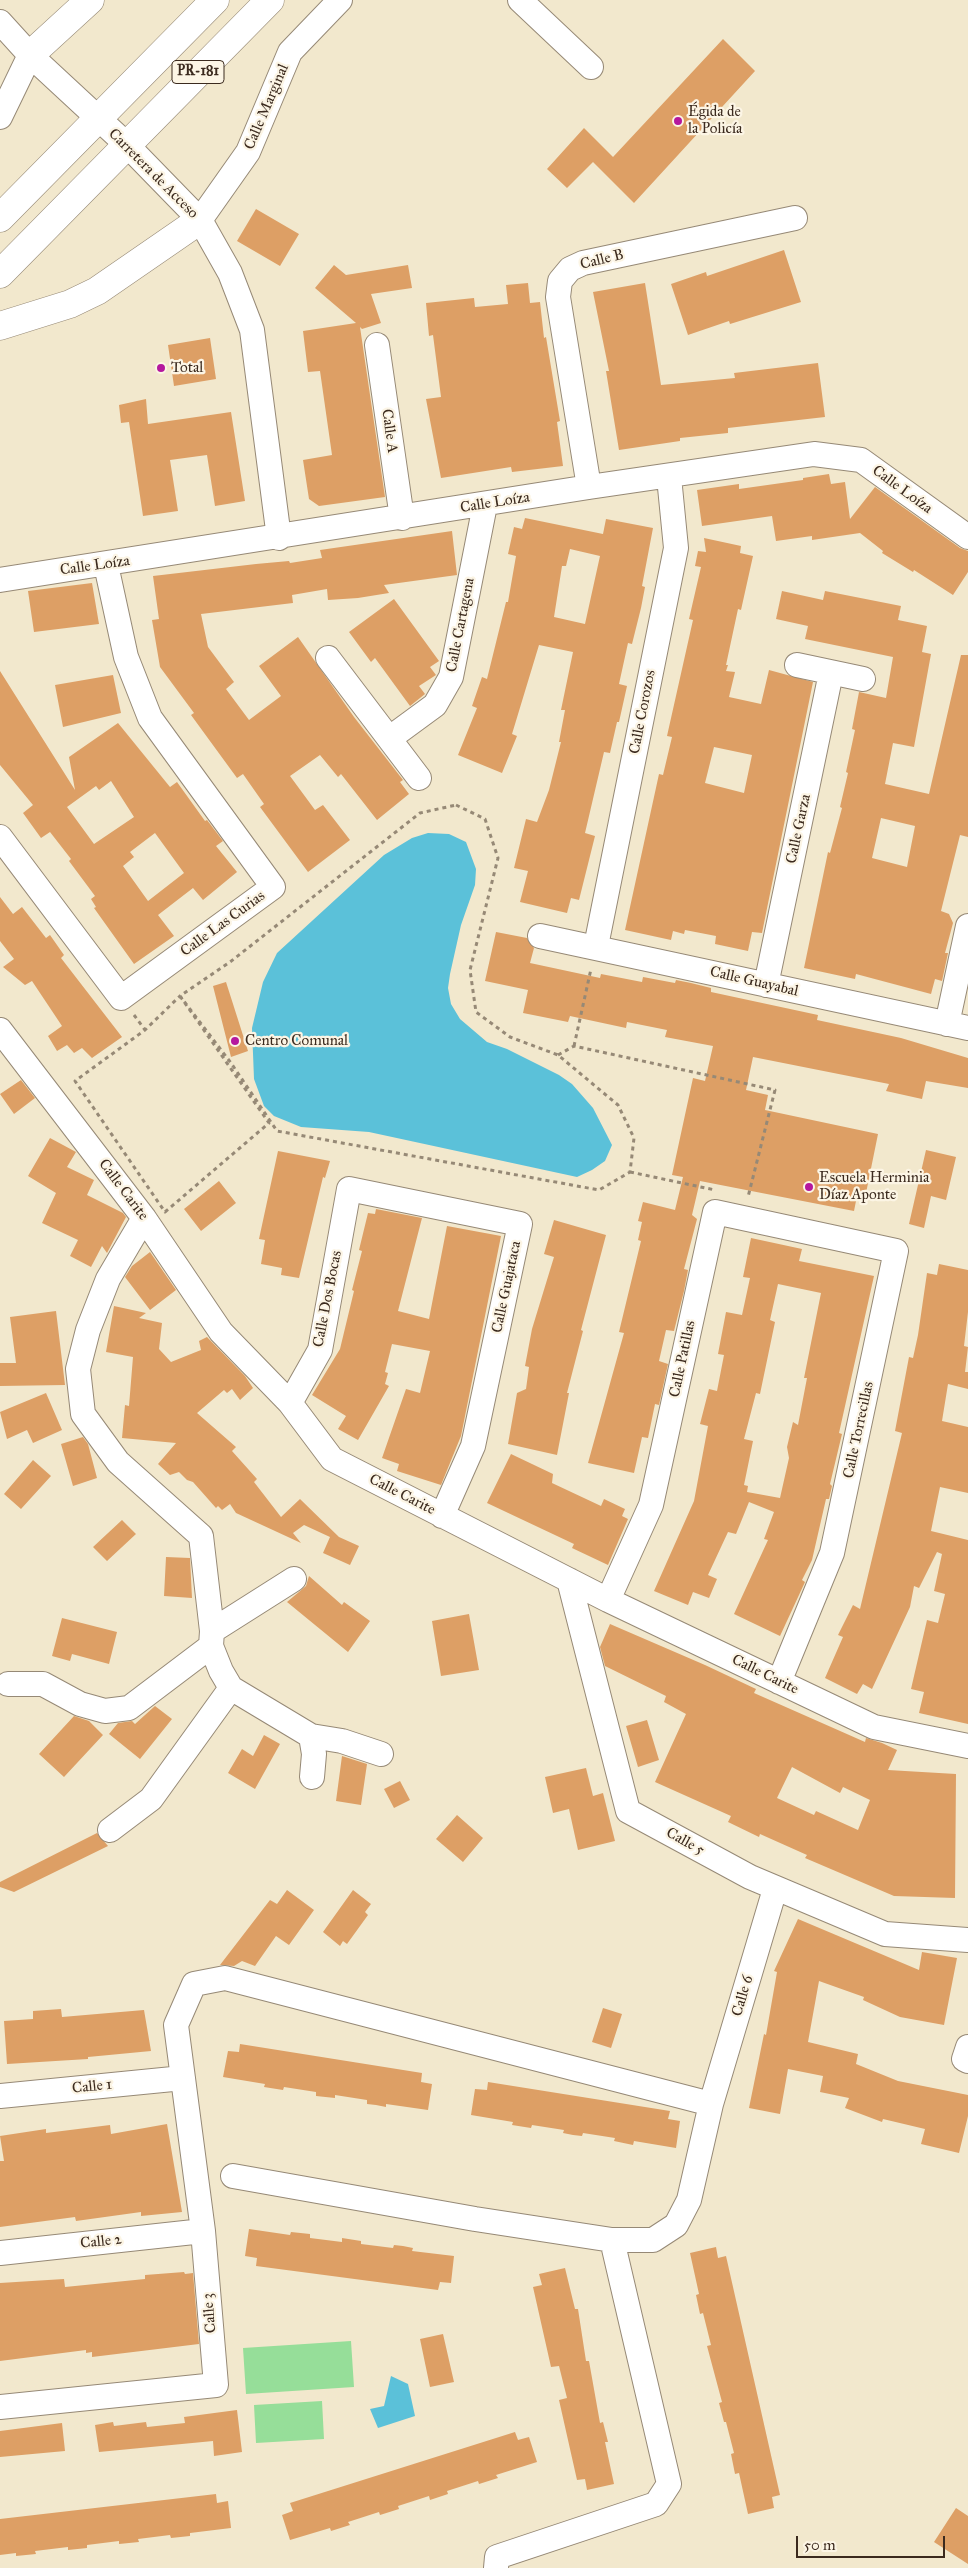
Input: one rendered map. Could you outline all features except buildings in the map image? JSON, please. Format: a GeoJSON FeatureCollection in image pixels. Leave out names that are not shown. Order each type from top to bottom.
{"type":"FeatureCollection","features":[{"type":"Feature","properties":{"kind":"main road"},"geometry":{"type":"LineString","coordinates":[[30,55],[90,0]]}},
{"type":"Feature","properties":{"kind":"main road","name":"PR-181"},"geometry":{"type":"LineString","coordinates":[[0,218],[215,0]]}},
{"type":"Feature","properties":{"kind":"main road","name":"PR-181"},"geometry":{"type":"LineString","coordinates":[[0,274],[270,0]]}},
{"type":"Feature","properties":{"kind":"main road"},"geometry":{"type":"LineString","coordinates":[[0,326],[70,304],[97,291],[200,220]]}},
{"type":"Feature","properties":{"kind":"street","name":"Calle Marginal"},"geometry":{"type":"LineString","coordinates":[[200,220],[248,152],[290,52],[340,0]]}},
{"type":"Feature","properties":{"kind":"street"},"geometry":{"type":"LineString","coordinates":[[520,0],[591,67]]}},
{"type":"Feature","properties":{"kind":"street","name":"Carretera de Acceso"},"geometry":{"type":"LineString","coordinates":[[0,22],[30,55],[126,144],[200,220],[230,272],[252,330],[279,538]]}},
{"type":"Feature","properties":{"kind":"street"},"geometry":{"type":"LineString","coordinates":[[0,117],[30,55]]}},
{"type":"Feature","properties":{"kind":"street","name":"Calle B"},"geometry":{"type":"LineString","coordinates":[[589,487],[558,297],[560,281],[570,269],[583,263],[795,218]]}},
{"type":"Feature","properties":{"kind":"street","name":"Calle A"},"geometry":{"type":"LineString","coordinates":[[377,345],[402,518]]}},
{"type":"Feature","properties":{"kind":"street","name":"Calle Loíza"},"geometry":{"type":"LineString","coordinates":[[0,580],[279,538],[589,487],[669,477],[814,454],[861,460],[968,537]]}},
{"type":"Feature","properties":{"kind":"street","name":"Calle Corozos"},"geometry":{"type":"LineString","coordinates":[[596,946],[676,548],[669,477]]}},
{"type":"Feature","properties":{"kind":"street","name":"Calle Cartagena"},"geometry":{"type":"LineString","coordinates":[[390,738],[435,705],[451,677],[485,505]]}},
{"type":"Feature","properties":{"kind":"street","name":"Calle Las Curias"},"geometry":{"type":"LineString","coordinates":[[5,843],[121,998],[273,887],[150,718],[126,657],[106,565]]}},
{"type":"Feature","properties":{"kind":"street"},"geometry":{"type":"LineString","coordinates":[[328,658],[419,778]]}},
{"type":"Feature","properties":{"kind":"street"},"geometry":{"type":"LineString","coordinates":[[797,665],[863,679]]}},
{"type":"Feature","properties":{"kind":"street","name":"Calle Garza"},"geometry":{"type":"LineString","coordinates":[[766,985],[831,673]]}},
{"type":"Feature","properties":{"kind":"street"},"geometry":{"type":"LineString","coordinates":[[958,1026],[968,926]]}},
{"type":"Feature","properties":{"kind":"street","name":"Calle Guayabal"},"geometry":{"type":"LineString","coordinates":[[540,936],[596,946],[958,1026]]}},
{"type":"Feature","properties":{"kind":"street","name":"Calle Carite"},"geometry":{"type":"LineString","coordinates":[[0,1030],[144,1218],[221,1332],[290,1403],[332,1459],[608,1600],[874,1727],[968,1746]]}},
{"type":"Feature","properties":{"kind":"street","name":"Calle Dos Bocas"},"geometry":{"type":"LineString","coordinates":[[290,1403],[320,1350],[349,1188]]}},
{"type":"Feature","properties":{"kind":"street","name":"Calle Guajataca"},"geometry":{"type":"LineString","coordinates":[[349,1188],[520,1224],[473,1446],[442,1516]]}},
{"type":"Feature","properties":{"kind":"street","name":"Calle Patillas"},"geometry":{"type":"LineString","coordinates":[[608,1600],[651,1505],[715,1212],[816,1234]]}},
{"type":"Feature","properties":{"kind":"street"},"geometry":{"type":"LineString","coordinates":[[144,1218],[108,1279],[88,1330],[78,1369],[83,1414],[118,1462],[201,1536],[212,1639],[221,1671],[231,1688],[311,1736],[342,1741],[381,1754]]}},
{"type":"Feature","properties":{"kind":"street","name":"Calle Torrecillas"},"geometry":{"type":"LineString","coordinates":[[778,1682],[832,1553],[896,1251],[816,1234]]}},
{"type":"Feature","properties":{"kind":"street"},"geometry":{"type":"LineString","coordinates":[[8,1684],[43,1684],[80,1704],[105,1711],[130,1708],[212,1639],[294,1579]]}},
{"type":"Feature","properties":{"kind":"street","name":"Calle 5"},"geometry":{"type":"LineString","coordinates":[[569,1580],[628,1811],[775,1888],[885,1934],[968,1940]]}},
{"type":"Feature","properties":{"kind":"street"},"geometry":{"type":"LineString","coordinates":[[110,1830],[151,1799],[231,1688]]}},
{"type":"Feature","properties":{"kind":"street"},"geometry":{"type":"LineString","coordinates":[[311,1736],[314,1754],[312,1777]]}},
{"type":"Feature","properties":{"kind":"street","name":"Calle 6"},"geometry":{"type":"LineString","coordinates":[[233,2176],[466,2217],[612,2240],[653,2240],[676,2226],[689,2200],[711,2104],[775,1888]]}},
{"type":"Feature","properties":{"kind":"street","name":"Calle 3"},"geometry":{"type":"LineString","coordinates":[[0,2407],[216,2385],[203,2231],[176,2025],[194,1984],[225,1978],[711,2104]]}},
{"type":"Feature","properties":{"kind":"street","name":"Calle 1"},"geometry":{"type":"LineString","coordinates":[[0,2096],[183,2078]]}},
{"type":"Feature","properties":{"kind":"street","name":"Calle 2"},"geometry":{"type":"LineString","coordinates":[[0,2253],[203,2231]]}},
{"type":"Feature","properties":{"kind":"street"},"geometry":{"type":"LineString","coordinates":[[497,2562],[656,2504],[669,2484],[612,2240]]}},
{"type":"Feature","properties":{"kind":"path"},"geometry":{"type":"LineString","coordinates":[[180,996],[269,1123],[165,1212],[75,1080],[144,1030],[180,996],[230,962],[420,813],[456,805],[485,820],[498,858],[470,970],[476,1012],[510,1037],[558,1055],[618,1104],[634,1138],[630,1172]]}},
{"type":"Feature","properties":{"kind":"path"},"geometry":{"type":"LineString","coordinates":[[574,1046],[596,946]]}},
{"type":"Feature","properties":{"kind":"path"},"geometry":{"type":"LineString","coordinates":[[180,996],[231,1062],[277,1130],[599,1190],[630,1172],[722,1192]]}},
{"type":"Feature","properties":{"kind":"path"},"geometry":{"type":"LineString","coordinates":[[558,1055],[574,1046],[776,1090],[749,1198],[740,1196]]}},
{"type":"Feature","properties":{"kind":"green space"},"geometry":{"type":"Polygon","coordinates":[[[351,2341],[354,2387],[246,2394],[243,2348],[351,2341]]]}},
{"type":"Feature","properties":{"kind":"green space"},"geometry":{"type":"Polygon","coordinates":[[[322,2401],[324,2439],[256,2443],[254,2405],[322,2401]]]}},
{"type":"Feature","properties":{"kind":"water"},"geometry":{"type":"Polygon","coordinates":[[[428,833],[449,834],[466,842],[476,869],[475,885],[461,925],[450,974],[448,988],[451,1004],[460,1019],[487,1042],[507,1049],[559,1075],[572,1084],[593,1108],[612,1145],[605,1161],[577,1177],[369,1132],[301,1127],[274,1116],[264,1106],[254,1079],[252,1028],[263,982],[277,953],[384,855],[412,838],[428,833]]]}},
{"type":"Feature","properties":{"kind":"water"},"geometry":{"type":"Polygon","coordinates":[[[391,2376],[408,2384],[415,2416],[378,2428],[370,2409],[384,2406],[391,2376]]]}},
{"type":"Feature","properties":{"kind":"place","name":"Égida de la Policía"},"geometry":{"type":"Point","coordinates":[678,121]}},
{"type":"Feature","properties":{"kind":"place","name":"Total"},"geometry":{"type":"Point","coordinates":[161,368]}},
{"type":"Feature","properties":{"kind":"place","name":"Centro Comunal"},"geometry":{"type":"Point","coordinates":[235,1041]}},
{"type":"Feature","properties":{"kind":"place","name":"Escuela Herminia Díaz Aponte"},"geometry":{"type":"Point","coordinates":[809,1187]}}]}
